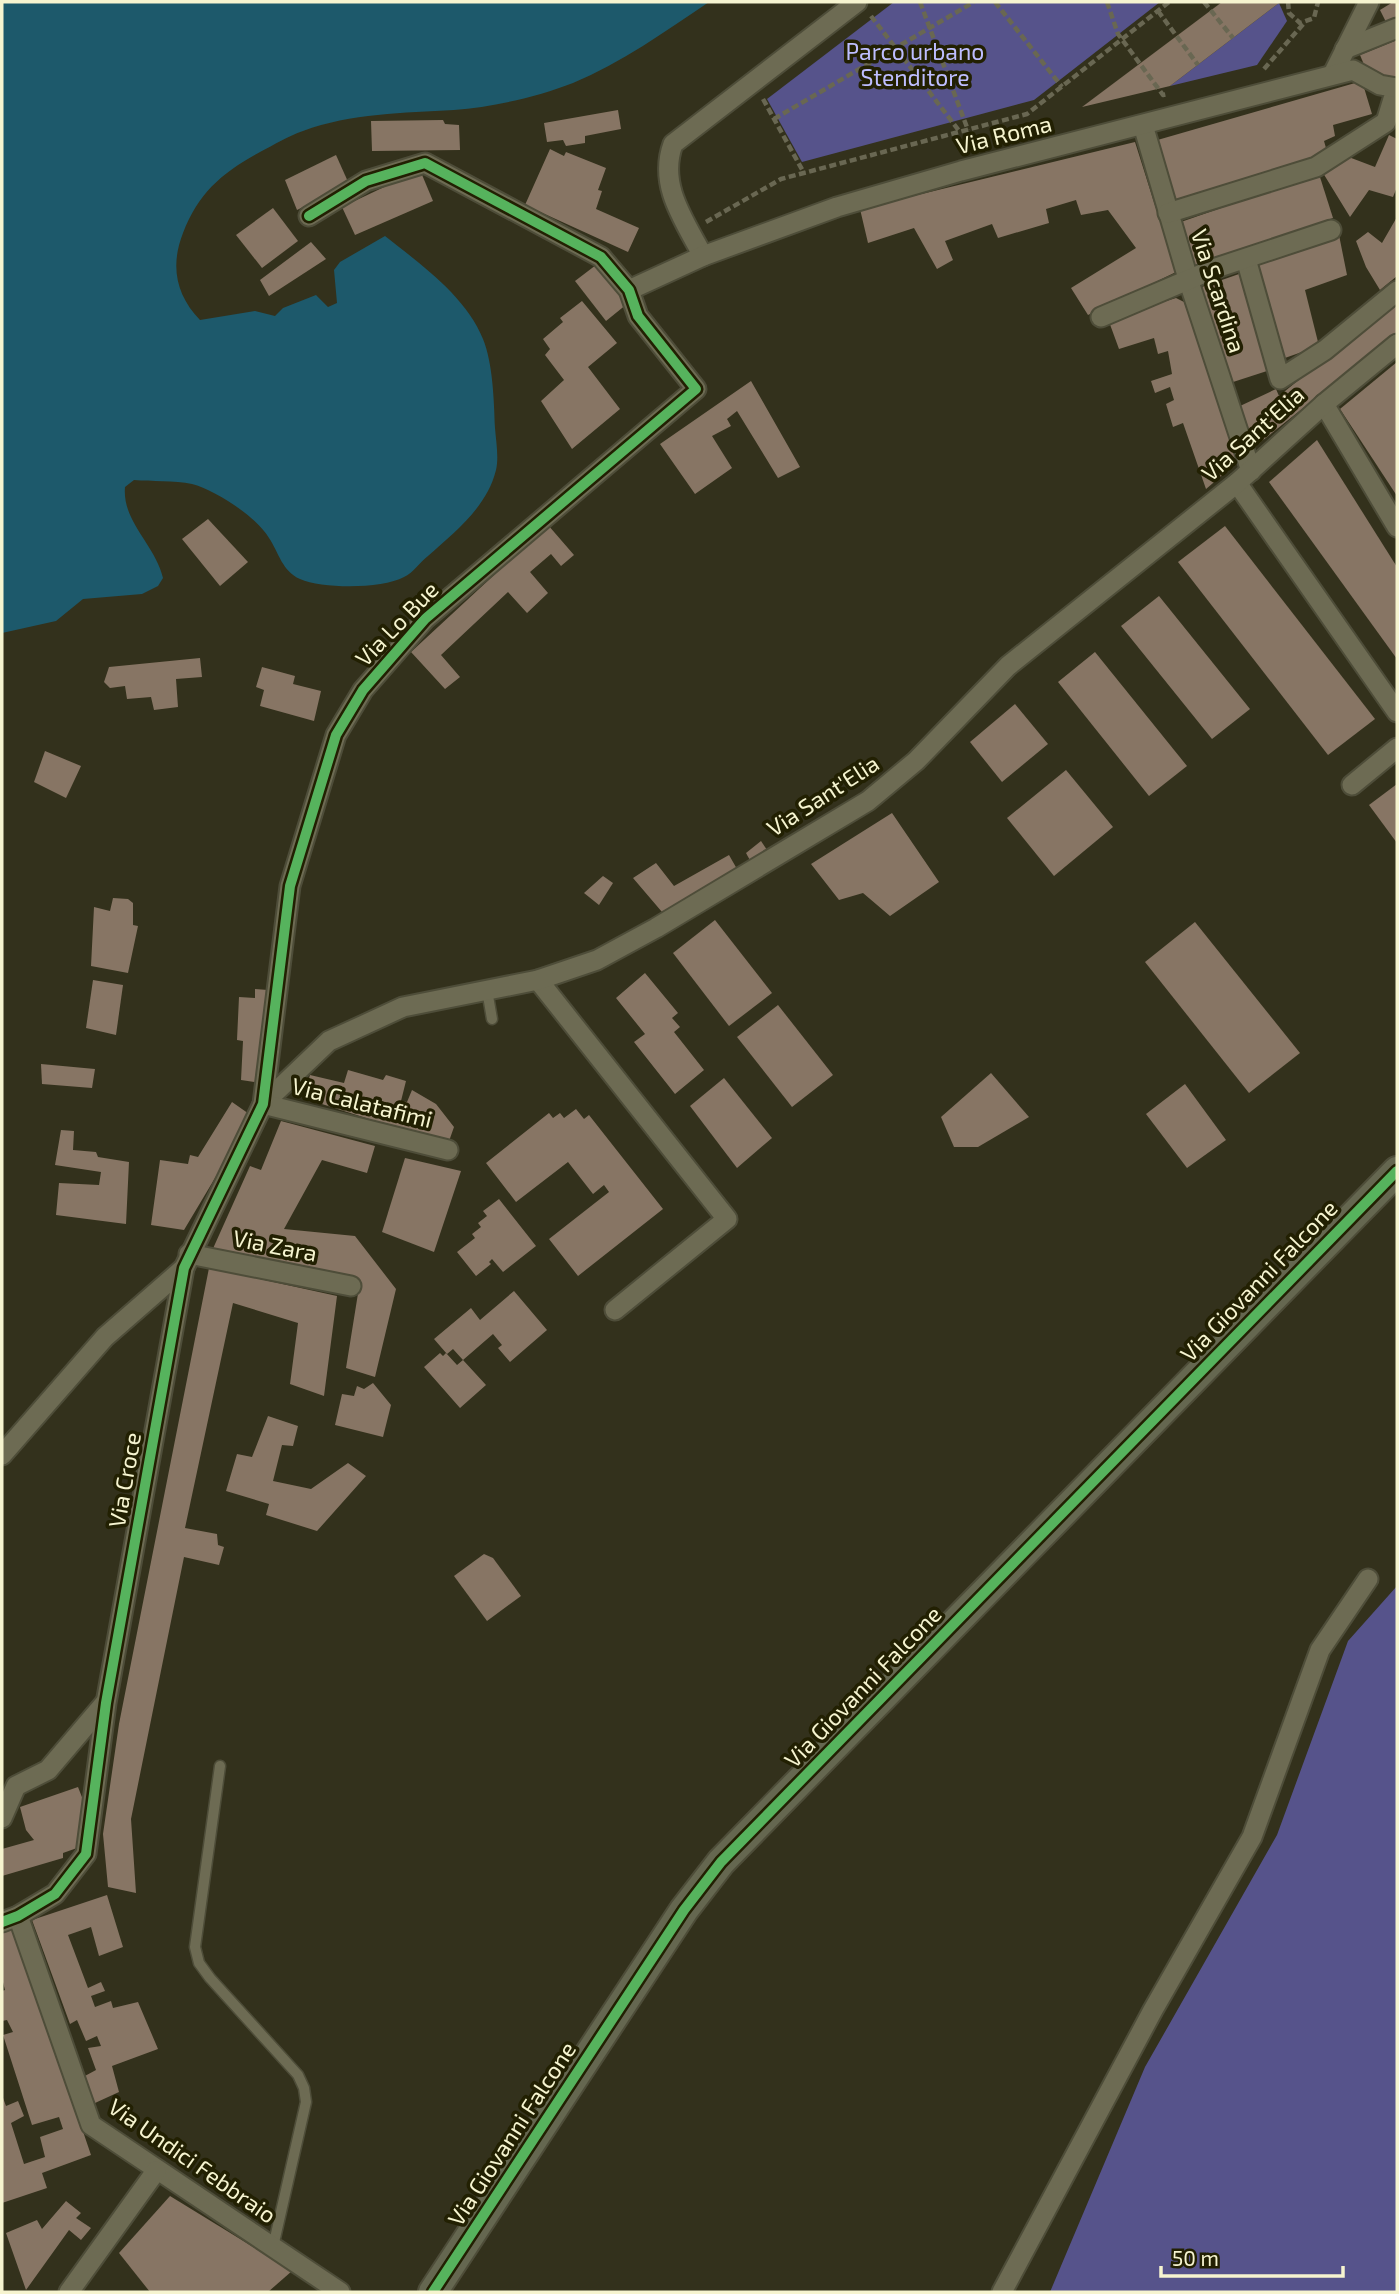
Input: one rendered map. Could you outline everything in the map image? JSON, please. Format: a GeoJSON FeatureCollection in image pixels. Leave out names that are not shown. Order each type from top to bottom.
{"type":"FeatureCollection","features":[{"type":"Feature","properties":{"kind":"street"},"geometry":{"type":"LineString","coordinates":[[703,256],[674,202],[667,178],[667,159],[673,144],[857,2]]}},
{"type":"Feature","properties":{"kind":"street"},"geometry":{"type":"LineString","coordinates":[[1333,74],[1369,2]]}},
{"type":"Feature","properties":{"kind":"street"},"geometry":{"type":"LineString","coordinates":[[1345,49],[1397,28]]}},
{"type":"Feature","properties":{"kind":"street","name":"Via Roma"},"geometry":{"type":"LineString","coordinates":[[629,290],[703,256],[862,200],[961,171],[1353,70],[1380,85],[1397,88]]}},
{"type":"Feature","properties":{"kind":"street"},"geometry":{"type":"LineString","coordinates":[[1168,213],[1316,167],[1387,122],[1393,99],[1397,97]]}},
{"type":"Feature","properties":{"kind":"street","name":"Via Scardina"},"geometry":{"type":"LineString","coordinates":[[1143,125],[1244,477],[1397,712]]}},
{"type":"Feature","properties":{"kind":"street"},"geometry":{"type":"LineString","coordinates":[[309,216],[366,181],[425,163],[601,257],[629,290]]}},
{"type":"Feature","properties":{"kind":"street"},"geometry":{"type":"LineString","coordinates":[[1101,317],[1189,282],[1216,268],[1331,230]]}},
{"type":"Feature","properties":{"kind":"street"},"geometry":{"type":"LineString","coordinates":[[1246,259],[1280,379],[1325,350],[1397,291]]}},
{"type":"Feature","properties":{"kind":"street","name":"Via Lo Bue"},"geometry":{"type":"LineString","coordinates":[[263,1104],[290,886],[336,735],[363,690],[425,619],[696,388],[638,316],[629,290]]}},
{"type":"Feature","properties":{"kind":"street","name":"Via Sant'Elia"},"geometry":{"type":"LineString","coordinates":[[263,1104],[329,1041],[403,1007],[538,980],[597,960],[656,928],[868,801],[916,761],[1008,666],[1244,477],[1324,404],[1397,344]]}},
{"type":"Feature","properties":{"kind":"street"},"geometry":{"type":"LineString","coordinates":[[1324,404],[1397,527]]}},
{"type":"Feature","properties":{"kind":"street"},"geometry":{"type":"LineString","coordinates":[[1352,785],[1397,748]]}},
{"type":"Feature","properties":{"kind":"street"},"geometry":{"type":"LineString","coordinates":[[538,980],[727,1219],[615,1310]]}},
{"type":"Feature","properties":{"kind":"street","name":"Via Calatafimi"},"geometry":{"type":"LineString","coordinates":[[263,1104],[448,1150]]}},
{"type":"Feature","properties":{"kind":"street","name":"Via Croce"},"geometry":{"type":"LineString","coordinates":[[10,1919],[55,1894],[72,1876],[86,1854],[106,1703],[186,1261],[263,1104]]}},
{"type":"Feature","properties":{"kind":"street","name":"Via Giovanni Falcone"},"geometry":{"type":"LineString","coordinates":[[433,2292],[684,1910],[722,1861],[1397,1171]]}},
{"type":"Feature","properties":{"kind":"street"},"geometry":{"type":"LineString","coordinates":[[2,1455],[105,1337],[186,1261]]}},
{"type":"Feature","properties":{"kind":"street","name":"Via Zara"},"geometry":{"type":"LineString","coordinates":[[186,1261],[351,1286]]}},
{"type":"Feature","properties":{"kind":"street"},"geometry":{"type":"LineString","coordinates":[[1002,2292],[1153,2010],[1252,1838],[1320,1650],[1368,1579]]}},
{"type":"Feature","properties":{"kind":"street"},"geometry":{"type":"LineString","coordinates":[[2,1818],[16,1786],[48,1770],[106,1703]]}},
{"type":"Feature","properties":{"kind":"street","name":"Via Undici Febbraio"},"geometry":{"type":"LineString","coordinates":[[10,1919],[91,2124],[156,2171],[340,2292]]}},
{"type":"Feature","properties":{"kind":"street"},"geometry":{"type":"LineString","coordinates":[[69,2292],[156,2171]]}},
{"type":"Feature","properties":{"kind":"lane"},"geometry":{"type":"LineString","coordinates":[[487,990],[492,1019]]}},
{"type":"Feature","properties":{"kind":"lane"},"geometry":{"type":"LineString","coordinates":[[220,1766],[194,1947],[210,1978],[298,2075],[306,2102],[273,2248]]}},
{"type":"Feature","properties":{"kind":"path"},"geometry":{"type":"LineString","coordinates":[[920,2],[968,130]]}},
{"type":"Feature","properties":{"kind":"path"},"geometry":{"type":"LineString","coordinates":[[774,120],[974,2]]}},
{"type":"Feature","properties":{"kind":"path"},"geometry":{"type":"LineString","coordinates":[[995,2],[1062,87]]}},
{"type":"Feature","properties":{"kind":"path"},"geometry":{"type":"LineString","coordinates":[[1107,2],[1122,40],[1163,95],[1176,92]]}},
{"type":"Feature","properties":{"kind":"path"},"geometry":{"type":"LineString","coordinates":[[690,231],[781,179],[1027,114],[1170,2]]}},
{"type":"Feature","properties":{"kind":"path"},"geometry":{"type":"LineString","coordinates":[[1205,2],[1233,38]]}},
{"type":"Feature","properties":{"kind":"path"},"geometry":{"type":"LineString","coordinates":[[1288,2],[1292,17],[1305,22]]}},
{"type":"Feature","properties":{"kind":"path"},"geometry":{"type":"LineString","coordinates":[[1256,72],[1268,66],[1305,22],[1314,18],[1319,2]]}},
{"type":"Feature","properties":{"kind":"path"},"geometry":{"type":"LineString","coordinates":[[876,8],[868,13],[960,132]]}},
{"type":"Feature","properties":{"kind":"path"},"geometry":{"type":"LineString","coordinates":[[1158,11],[1198,65]]}},
{"type":"Feature","properties":{"kind":"path"},"geometry":{"type":"LineString","coordinates":[[761,96],[804,173]]}},
{"type":"Feature","properties":{"kind":"green space","name":"Parco urbano Stenditore"},"geometry":{"type":"Polygon","coordinates":[[[894,2],[1160,2],[1034,100],[802,162],[767,99],[894,2]]]}},
{"type":"Feature","properties":{"kind":"green space"},"geometry":{"type":"Polygon","coordinates":[[[1279,3],[1287,21],[1257,65],[1170,86],[1279,3]]]}},
{"type":"Feature","properties":{"kind":"green space"},"geometry":{"type":"Polygon","coordinates":[[[1397,1586],[1397,2292],[1050,2292],[1145,2067],[1277,1835],[1348,1641],[1397,1586]]]}},
{"type":"Feature","properties":{"kind":"water"},"geometry":{"type":"Polygon","coordinates":[[[2,2],[709,2],[608,66],[545,93],[469,109],[359,117],[297,133],[246,160],[223,176],[204,195],[189,219],[179,245],[176,268],[185,300],[200,320],[255,311],[275,316],[283,308],[316,295],[328,307],[337,303],[334,270],[340,262],[385,236],[440,282],[475,323],[483,339],[491,371],[496,470],[485,496],[469,518],[410,573],[394,581],[367,586],[323,585],[300,579],[285,566],[263,530],[223,498],[192,484],[134,480],[125,487],[125,500],[159,566],[163,578],[158,586],[142,594],[83,599],[56,621],[2,633],[2,2]]]}},
{"type":"Feature","properties":{"kind":"building"},"geometry":{"type":"Polygon","coordinates":[[[1222,2],[1279,3],[1170,86],[1082,107],[1222,2]]]}},
{"type":"Feature","properties":{"kind":"building"},"geometry":{"type":"Polygon","coordinates":[[[1397,2],[1397,20],[1387,24],[1380,10],[1397,2]]]}},
{"type":"Feature","properties":{"kind":"building"},"geometry":{"type":"Polygon","coordinates":[[[1397,40],[1397,78],[1367,72],[1360,55],[1397,40]]]}},
{"type":"Feature","properties":{"kind":"building"},"geometry":{"type":"Polygon","coordinates":[[[1362,81],[1372,114],[1333,125],[1335,136],[1324,141],[1328,155],[1174,203],[1154,141],[1362,81]]]}},
{"type":"Feature","properties":{"kind":"building"},"geometry":{"type":"Polygon","coordinates":[[[618,110],[621,129],[585,136],[585,143],[566,146],[563,140],[547,142],[544,123],[618,110]]]}},
{"type":"Feature","properties":{"kind":"building"},"geometry":{"type":"Polygon","coordinates":[[[443,120],[445,124],[459,125],[460,150],[372,151],[371,121],[443,120]]]}},
{"type":"Feature","properties":{"kind":"building"},"geometry":{"type":"Polygon","coordinates":[[[1389,135],[1397,139],[1397,187],[1393,197],[1369,190],[1350,217],[1323,173],[1346,156],[1375,167],[1389,135]]]}},
{"type":"Feature","properties":{"kind":"building"},"geometry":{"type":"Polygon","coordinates":[[[1135,142],[1176,272],[1088,315],[1071,288],[1136,248],[1108,210],[1081,215],[1076,200],[1046,209],[1049,223],[998,238],[992,224],[945,241],[953,260],[937,269],[914,228],[868,243],[860,209],[1135,142]]]}},
{"type":"Feature","properties":{"kind":"building"},"geometry":{"type":"Polygon","coordinates":[[[550,149],[564,156],[566,152],[606,168],[598,190],[602,191],[596,209],[639,228],[628,252],[525,205],[550,149]]]}},
{"type":"Feature","properties":{"kind":"building"},"geometry":{"type":"Polygon","coordinates":[[[336,155],[349,184],[297,210],[285,180],[336,155]]]}},
{"type":"Feature","properties":{"kind":"building"},"geometry":{"type":"Polygon","coordinates":[[[420,170],[433,201],[355,235],[342,207],[420,170]]]}},
{"type":"Feature","properties":{"kind":"building"},"geometry":{"type":"Polygon","coordinates":[[[1319,174],[1333,218],[1194,268],[1178,223],[1319,174]]]}},
{"type":"Feature","properties":{"kind":"building"},"geometry":{"type":"Polygon","coordinates":[[[273,208],[298,241],[262,268],[236,235],[273,208]]]}},
{"type":"Feature","properties":{"kind":"building"},"geometry":{"type":"Polygon","coordinates":[[[1397,217],[1397,276],[1380,290],[1366,267],[1356,241],[1368,232],[1382,243],[1397,217]]]}},
{"type":"Feature","properties":{"kind":"building"},"geometry":{"type":"Polygon","coordinates":[[[1339,235],[1347,275],[1305,290],[1319,346],[1282,359],[1253,261],[1339,235]]]}},
{"type":"Feature","properties":{"kind":"building"},"geometry":{"type":"Polygon","coordinates":[[[311,242],[326,259],[269,296],[260,280],[311,242]]]}},
{"type":"Feature","properties":{"kind":"building"},"geometry":{"type":"Polygon","coordinates":[[[596,265],[627,304],[606,321],[575,281],[596,265]]]}},
{"type":"Feature","properties":{"kind":"building"},"geometry":{"type":"Polygon","coordinates":[[[1239,274],[1267,371],[1230,383],[1202,287],[1239,274]]]}},
{"type":"Feature","properties":{"kind":"building"},"geometry":{"type":"Polygon","coordinates":[[[1176,298],[1184,302],[1240,460],[1206,489],[1183,423],[1173,427],[1166,404],[1174,400],[1170,387],[1155,393],[1151,381],[1172,374],[1168,351],[1158,354],[1154,338],[1119,349],[1108,319],[1176,298]]]}},
{"type":"Feature","properties":{"kind":"building"},"geometry":{"type":"Polygon","coordinates":[[[1397,300],[1397,333],[1252,449],[1240,406],[1276,389],[1279,396],[1397,300]]]}},
{"type":"Feature","properties":{"kind":"building"},"geometry":{"type":"Polygon","coordinates":[[[582,301],[617,343],[588,367],[620,409],[572,449],[541,401],[564,380],[545,355],[550,349],[543,339],[563,322],[560,318],[582,301]]]}},
{"type":"Feature","properties":{"kind":"building"},"geometry":{"type":"Polygon","coordinates":[[[1397,362],[1397,496],[1340,409],[1397,362]]]}},
{"type":"Feature","properties":{"kind":"building"},"geometry":{"type":"Polygon","coordinates":[[[751,381],[800,467],[778,478],[737,411],[727,419],[731,426],[712,436],[732,468],[695,494],[660,444],[751,381]]]}},
{"type":"Feature","properties":{"kind":"building"},"geometry":{"type":"Polygon","coordinates":[[[1317,440],[1397,567],[1397,659],[1269,482],[1317,440]]]}},
{"type":"Feature","properties":{"kind":"building"},"geometry":{"type":"Polygon","coordinates":[[[208,519],[248,562],[220,586],[182,539],[208,519]]]}},
{"type":"Feature","properties":{"kind":"building"},"geometry":{"type":"Polygon","coordinates":[[[548,525],[574,555],[561,566],[551,554],[530,572],[548,593],[527,613],[508,592],[441,655],[460,677],[445,689],[411,652],[548,525]]]}},
{"type":"Feature","properties":{"kind":"building"},"geometry":{"type":"Polygon","coordinates":[[[1225,526],[1375,719],[1328,755],[1178,562],[1225,526]]]}},
{"type":"Feature","properties":{"kind":"building"},"geometry":{"type":"Polygon","coordinates":[[[1159,596],[1250,709],[1212,739],[1121,626],[1159,596]]]}},
{"type":"Feature","properties":{"kind":"building"},"geometry":{"type":"Polygon","coordinates":[[[1095,652],[1187,766],[1149,796],[1058,682],[1095,652]]]}},
{"type":"Feature","properties":{"kind":"building"},"geometry":{"type":"Polygon","coordinates":[[[200,658],[202,677],[176,679],[178,707],[154,710],[151,697],[127,699],[125,686],[110,688],[104,682],[109,667],[200,658]]]}},
{"type":"Feature","properties":{"kind":"building"},"geometry":{"type":"Polygon","coordinates":[[[262,667],[295,676],[293,684],[321,691],[314,721],[260,706],[264,690],[256,687],[262,667]]]}},
{"type":"Feature","properties":{"kind":"building"},"geometry":{"type":"Polygon","coordinates":[[[1015,704],[1048,744],[1002,782],[970,742],[1015,704]]]}},
{"type":"Feature","properties":{"kind":"building"},"geometry":{"type":"Polygon","coordinates":[[[45,751],[81,766],[66,798],[34,782],[45,751]]]}},
{"type":"Feature","properties":{"kind":"building"},"geometry":{"type":"Polygon","coordinates":[[[1066,770],[1113,827],[1054,876],[1007,818],[1066,770]]]}},
{"type":"Feature","properties":{"kind":"building"},"geometry":{"type":"Polygon","coordinates":[[[1397,784],[1397,843],[1369,805],[1397,784]]]}},
{"type":"Feature","properties":{"kind":"building"},"geometry":{"type":"Polygon","coordinates":[[[892,813],[939,882],[890,916],[863,893],[839,900],[811,864],[892,813]]]}},
{"type":"Feature","properties":{"kind":"building"},"geometry":{"type":"Polygon","coordinates":[[[761,841],[769,853],[752,864],[746,853],[761,841]]]}},
{"type":"Feature","properties":{"kind":"building"},"geometry":{"type":"Polygon","coordinates":[[[729,855],[737,869],[662,912],[633,878],[656,863],[674,886],[729,855]]]}},
{"type":"Feature","properties":{"kind":"building"},"geometry":{"type":"Polygon","coordinates":[[[603,876],[613,883],[599,905],[584,893],[603,876]]]}},
{"type":"Feature","properties":{"kind":"building"},"geometry":{"type":"Polygon","coordinates":[[[113,898],[128,899],[133,903],[133,925],[138,926],[128,973],[91,966],[94,907],[110,911],[113,898]]]}},
{"type":"Feature","properties":{"kind":"building"},"geometry":{"type":"Polygon","coordinates":[[[715,920],[772,993],[729,1026],[673,953],[715,920]]]}},
{"type":"Feature","properties":{"kind":"building"},"geometry":{"type":"Polygon","coordinates":[[[1195,922],[1300,1053],[1249,1093],[1145,962],[1195,922]]]}},
{"type":"Feature","properties":{"kind":"building"},"geometry":{"type":"Polygon","coordinates":[[[645,973],[678,1013],[672,1018],[680,1027],[674,1032],[704,1070],[675,1094],[634,1042],[645,1034],[616,998],[645,973]]]}},
{"type":"Feature","properties":{"kind":"building"},"geometry":{"type":"Polygon","coordinates":[[[93,980],[123,985],[116,1035],[86,1028],[93,980]]]}},
{"type":"Feature","properties":{"kind":"building"},"geometry":{"type":"Polygon","coordinates":[[[255,989],[268,990],[261,1083],[241,1080],[243,1041],[237,1040],[239,997],[255,998],[255,989]]]}},
{"type":"Feature","properties":{"kind":"building"},"geometry":{"type":"Polygon","coordinates":[[[778,1005],[833,1075],[792,1107],[737,1037],[778,1005]]]}},
{"type":"Feature","properties":{"kind":"building"},"geometry":{"type":"Polygon","coordinates":[[[41,1064],[95,1069],[92,1088],[42,1084],[41,1064]]]}},
{"type":"Feature","properties":{"kind":"building"},"geometry":{"type":"Polygon","coordinates":[[[348,1070],[383,1080],[386,1075],[406,1081],[401,1101],[407,1102],[412,1090],[436,1104],[454,1127],[448,1144],[303,1098],[310,1075],[344,1083],[348,1070]]]}},
{"type":"Feature","properties":{"kind":"building"},"geometry":{"type":"Polygon","coordinates":[[[991,1073],[1029,1117],[978,1147],[954,1147],[941,1117],[991,1073]]]}},
{"type":"Feature","properties":{"kind":"building"},"geometry":{"type":"Polygon","coordinates":[[[724,1078],[772,1138],[737,1168],[690,1106],[724,1078]]]}},
{"type":"Feature","properties":{"kind":"building"},"geometry":{"type":"Polygon","coordinates":[[[1185,1084],[1226,1140],[1187,1168],[1146,1114],[1185,1084]]]}},
{"type":"Feature","properties":{"kind":"building"},"geometry":{"type":"Polygon","coordinates":[[[232,1102],[252,1116],[184,1230],[151,1225],[160,1160],[188,1164],[190,1155],[198,1157],[232,1102]]]}},
{"type":"Feature","properties":{"kind":"building"},"geometry":{"type":"Polygon","coordinates":[[[576,1109],[584,1119],[589,1115],[663,1209],[578,1276],[549,1239],[609,1192],[604,1185],[593,1194],[568,1162],[516,1202],[486,1163],[549,1113],[553,1118],[560,1113],[564,1118],[576,1109]]]}},
{"type":"Feature","properties":{"kind":"building"},"geometry":{"type":"Polygon","coordinates":[[[281,1121],[375,1146],[367,1173],[322,1160],[284,1229],[355,1236],[396,1289],[375,1377],[346,1368],[360,1281],[211,1253],[250,1166],[261,1170],[281,1121]]]}},
{"type":"Feature","properties":{"kind":"building"},"geometry":{"type":"Polygon","coordinates":[[[61,1130],[74,1131],[73,1150],[96,1152],[98,1157],[129,1162],[126,1224],[56,1215],[59,1183],[99,1185],[101,1172],[55,1165],[61,1130]]]}},
{"type":"Feature","properties":{"kind":"building"},"geometry":{"type":"Polygon","coordinates":[[[405,1158],[461,1171],[434,1252],[382,1232],[405,1158]]]}},
{"type":"Feature","properties":{"kind":"building"},"geometry":{"type":"Polygon","coordinates":[[[499,1199],[536,1246],[503,1272],[492,1259],[489,1262],[491,1264],[476,1276],[457,1252],[475,1238],[472,1234],[481,1227],[478,1223],[487,1216],[483,1211],[499,1199]]]}},
{"type":"Feature","properties":{"kind":"building"},"geometry":{"type":"Polygon","coordinates":[[[209,1268],[337,1296],[324,1396],[290,1384],[298,1323],[233,1303],[185,1528],[217,1534],[218,1545],[224,1547],[219,1565],[184,1557],[131,1819],[136,1893],[108,1887],[103,1834],[119,1724],[209,1268]]]}},
{"type":"Feature","properties":{"kind":"building"},"geometry":{"type":"Polygon","coordinates":[[[514,1291],[547,1330],[510,1362],[498,1348],[502,1345],[493,1334],[463,1360],[453,1349],[447,1354],[434,1339],[471,1308],[480,1320],[514,1291]]]}},
{"type":"Feature","properties":{"kind":"building"},"geometry":{"type":"Polygon","coordinates":[[[440,1353],[443,1356],[446,1353],[457,1365],[463,1360],[486,1385],[460,1408],[424,1367],[440,1353]]]}},
{"type":"Feature","properties":{"kind":"building"},"geometry":{"type":"Polygon","coordinates":[[[373,1383],[391,1405],[383,1437],[335,1425],[342,1394],[354,1396],[357,1386],[364,1389],[373,1383]]]}},
{"type":"Feature","properties":{"kind":"building"},"geometry":{"type":"Polygon","coordinates":[[[268,1416],[298,1426],[293,1446],[282,1445],[273,1481],[311,1489],[348,1463],[366,1476],[317,1531],[266,1515],[269,1504],[226,1491],[237,1454],[252,1457],[268,1416]]]}},
{"type":"Feature","properties":{"kind":"building"},"geometry":{"type":"Polygon","coordinates":[[[484,1554],[493,1558],[521,1596],[487,1621],[454,1576],[484,1554]]]}},
{"type":"Feature","properties":{"kind":"building"},"geometry":{"type":"Polygon","coordinates":[[[78,1787],[85,1805],[77,1848],[63,1853],[63,1858],[2,1876],[2,1849],[34,1840],[26,1830],[20,1807],[78,1787]]]}},
{"type":"Feature","properties":{"kind":"building"},"geometry":{"type":"Polygon","coordinates":[[[107,1895],[123,1947],[99,1956],[91,1927],[68,1935],[88,1988],[101,1982],[105,1991],[91,1996],[95,2007],[111,2001],[113,2008],[138,2002],[158,2049],[112,2066],[119,2092],[95,2103],[83,2077],[96,2070],[88,2048],[101,2046],[97,2036],[86,2041],[77,2020],[70,2024],[32,1920],[107,1895]]]}},
{"type":"Feature","properties":{"kind":"building"},"geometry":{"type":"Polygon","coordinates":[[[14,1928],[91,2155],[42,2173],[47,2188],[2,2203],[2,2095],[6,2106],[18,2101],[24,2116],[11,2123],[24,2164],[45,2157],[40,2137],[63,2129],[59,2117],[32,2125],[3,2035],[13,2032],[7,2020],[2,2021],[2,1991],[5,1990],[2,1978],[2,1933],[14,1928]]]}},
{"type":"Feature","properties":{"kind":"building"},"geometry":{"type":"Polygon","coordinates":[[[170,2196],[292,2271],[268,2292],[150,2292],[119,2253],[170,2196]]]}},
{"type":"Feature","properties":{"kind":"building"},"geometry":{"type":"Polygon","coordinates":[[[66,2201],[81,2213],[76,2218],[91,2228],[81,2240],[69,2230],[26,2290],[6,2233],[37,2220],[42,2229],[66,2201]]]}},
{"type":"Feature","properties":{"kind":"cycle path"},"geometry":{"type":"LineString","coordinates":[[2,1922],[18,1916],[55,1894],[86,1854],[106,1703],[184,1268],[263,1104],[290,886],[336,735],[363,690],[425,619],[696,389],[638,316],[629,290],[601,257],[425,163],[366,181],[309,216]]}},
{"type":"Feature","properties":{"kind":"cycle path"},"geometry":{"type":"LineString","coordinates":[[433,2292],[684,1910],[721,1862],[1397,1171]]}}]}
